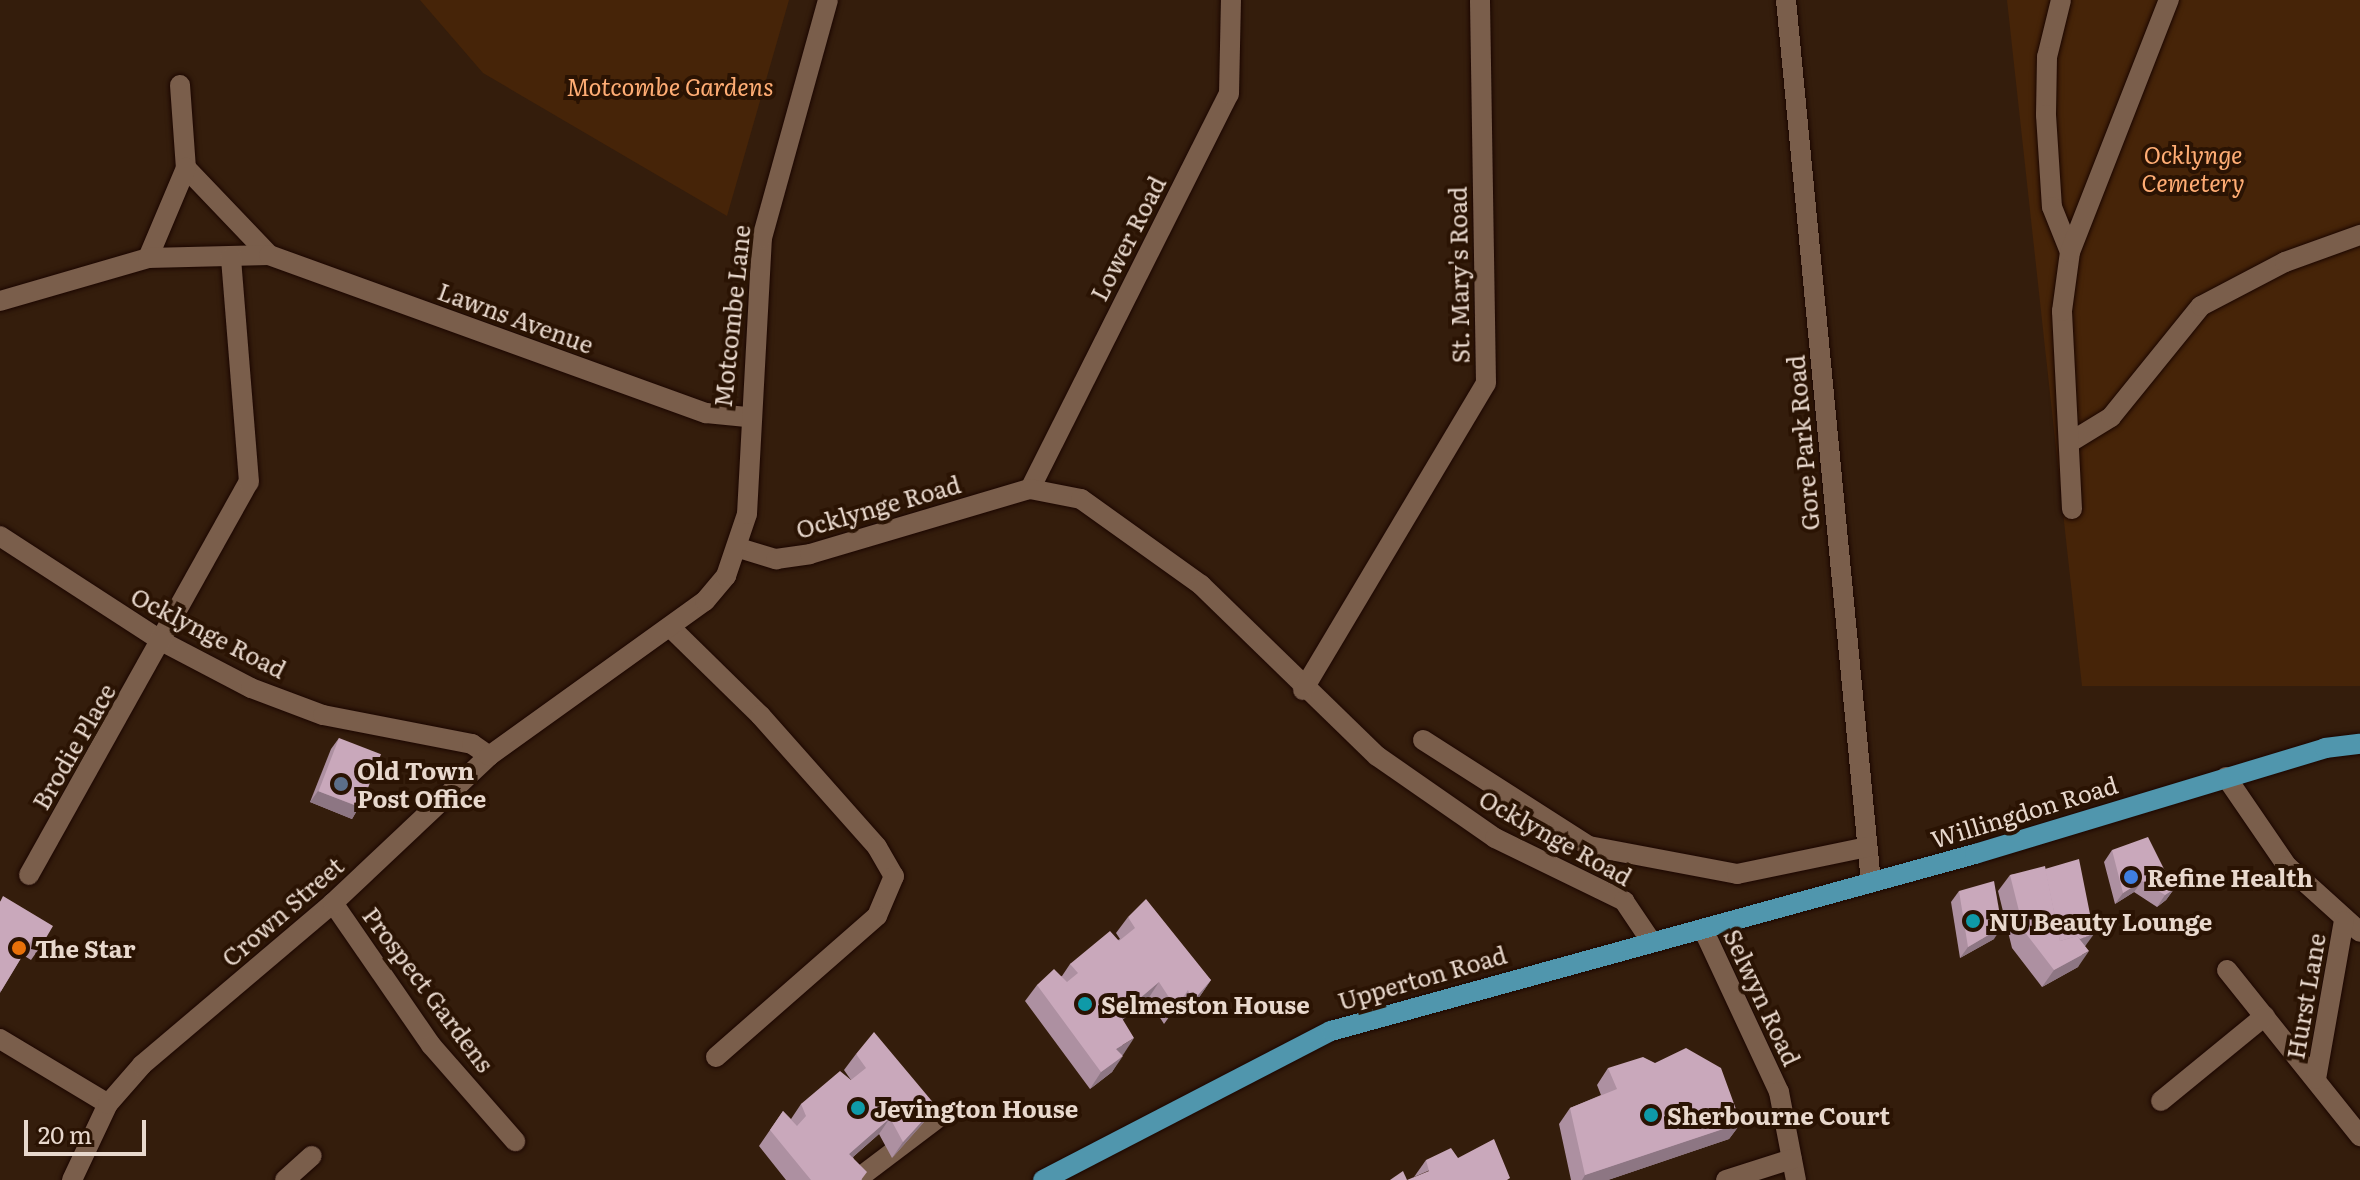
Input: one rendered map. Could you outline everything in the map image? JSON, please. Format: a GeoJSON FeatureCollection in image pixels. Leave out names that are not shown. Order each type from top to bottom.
{"type":"FeatureCollection","features":[{"type":"Feature","properties":{"kind":"main road","name":"Willingdon Road"},"geometry":{"type":"LineString","coordinates":[[1703,929],[2226,777],[2360,744]]}},
{"type":"Feature","properties":{"kind":"main road","name":"Upperton Road"},"geometry":{"type":"LineString","coordinates":[[1043,1180],[1331,1031],[1649,938],[1703,929]]}},
{"type":"Feature","properties":{"kind":"street","name":"Motcombe Lane"},"geometry":{"type":"LineString","coordinates":[[739,548],[747,514],[747,417],[762,238],[828,0]]}},
{"type":"Feature","properties":{"kind":"street","name":"Lower Road"},"geometry":{"type":"LineString","coordinates":[[1030,489],[1229,94],[1231,0]]}},
{"type":"Feature","properties":{"kind":"street","name":"St. Mary's Road"},"geometry":{"type":"LineString","coordinates":[[1303,690],[1486,383],[1480,0]]}},
{"type":"Feature","properties":{"kind":"street","name":"Gore Park Road"},"geometry":{"type":"LineString","coordinates":[[1786,0],[1871,882]]}},
{"type":"Feature","properties":{"kind":"street"},"geometry":{"type":"LineString","coordinates":[[2061,0],[2047,57],[2046,115],[2052,207],[2070,252]]}},
{"type":"Feature","properties":{"kind":"street"},"geometry":{"type":"LineString","coordinates":[[2072,509],[2072,441],[2062,311],[2070,252],[2169,0]]}},
{"type":"Feature","properties":{"kind":"street"},"geometry":{"type":"LineString","coordinates":[[148,258],[186,168],[180,85]]}},
{"type":"Feature","properties":{"kind":"street","name":"Lawns Avenue"},"geometry":{"type":"LineString","coordinates":[[186,168],[269,255]]}},
{"type":"Feature","properties":{"kind":"street"},"geometry":{"type":"LineString","coordinates":[[2072,441],[2111,417],[2201,306],[2285,262],[2360,235]]}},
{"type":"Feature","properties":{"kind":"street","name":"Lawns Avenue"},"geometry":{"type":"LineString","coordinates":[[0,301],[148,258],[269,255],[706,413],[747,417]]}},
{"type":"Feature","properties":{"kind":"street","name":"Brodie Place"},"geometry":{"type":"LineString","coordinates":[[29,875],[163,642],[249,482],[231,257]]}},
{"type":"Feature","properties":{"kind":"street","name":"Ocklynge Road"},"geometry":{"type":"LineString","coordinates":[[739,548],[776,559],[810,554],[1030,489],[1081,499],[1201,585],[1303,690],[1377,756],[1495,838],[1624,901],[1649,938]]}},
{"type":"Feature","properties":{"kind":"street","name":"Ocklynge Road"},"geometry":{"type":"LineString","coordinates":[[0,536],[163,642],[323,715],[472,744],[489,756]]}},
{"type":"Feature","properties":{"kind":"street"},"geometry":{"type":"LineString","coordinates":[[489,756],[705,601],[739,548]]}},
{"type":"Feature","properties":{"kind":"street"},"geometry":{"type":"LineString","coordinates":[[670,627],[760,715],[877,847],[894,876],[877,916],[716,1057]]}},
{"type":"Feature","properties":{"kind":"street"},"geometry":{"type":"LineString","coordinates":[[1423,740],[1589,846],[1737,874],[1867,847]]}},
{"type":"Feature","properties":{"kind":"street","name":"Crown Street"},"geometry":{"type":"LineString","coordinates":[[72,1180],[108,1104],[142,1065],[333,903],[489,756]]}},
{"type":"Feature","properties":{"kind":"street"},"geometry":{"type":"LineString","coordinates":[[2226,777],[2287,866],[2352,927]]}},
{"type":"Feature","properties":{"kind":"street","name":"Prospect Gardens"},"geometry":{"type":"LineString","coordinates":[[333,903],[431,1045],[515,1141]]}},
{"type":"Feature","properties":{"kind":"street","name":"Hurst Lane"},"geometry":{"type":"LineString","coordinates":[[2316,1079],[2352,927]]}},
{"type":"Feature","properties":{"kind":"street","name":"Selwyn Road"},"geometry":{"type":"LineString","coordinates":[[1703,929],[1779,1092],[1794,1170]]}},
{"type":"Feature","properties":{"kind":"street","name":"Hurst Lane"},"geometry":{"type":"LineString","coordinates":[[2227,970],[2360,1136]]}},
{"type":"Feature","properties":{"kind":"street"},"geometry":{"type":"LineString","coordinates":[[2161,1101],[2265,1016]]}},
{"type":"Feature","properties":{"kind":"street"},"geometry":{"type":"LineString","coordinates":[[0,1039],[108,1104]]}},
{"type":"Feature","properties":{"kind":"street"},"geometry":{"type":"LineString","coordinates":[[856,1180],[942,1115]]}},
{"type":"Feature","properties":{"kind":"street"},"geometry":{"type":"LineString","coordinates":[[285,1180],[312,1156]]}},
{"type":"Feature","properties":{"kind":"street"},"geometry":{"type":"LineString","coordinates":[[1726,1180],[1794,1170]]}},
{"type":"Feature","properties":{"kind":"green space","name":"Motcombe Gardens"},"geometry":{"type":"Polygon","coordinates":[[[420,0],[789,0],[727,216],[483,73],[420,0]]]}},
{"type":"Feature","properties":{"kind":"green space","name":"Ocklynge Cemetery"},"geometry":{"type":"Polygon","coordinates":[[[2007,0],[2360,0],[2360,686],[2082,686],[2007,0]]]}},
{"type":"Feature","properties":{"kind":"building","name":"Old Town Post Office"},"geometry":{"type":"Polygon","coordinates":[[[339,738],[381,754],[361,807],[319,791],[339,738]]]}},
{"type":"Feature","properties":{"kind":"building"},"geometry":{"type":"Polygon","coordinates":[[[2148,837],[2174,889],[2165,895],[2142,881],[2123,893],[2112,850],[2148,837]]]}},
{"type":"Feature","properties":{"kind":"building"},"geometry":{"type":"Polygon","coordinates":[[[2079,859],[2094,934],[2060,941],[2045,869],[2079,859]]]}},
{"type":"Feature","properties":{"kind":"building"},"geometry":{"type":"Polygon","coordinates":[[[2045,866],[2060,941],[2077,936],[2089,951],[2054,970],[2024,931],[2010,875],[2045,866]]]}},
{"type":"Feature","properties":{"kind":"building","name":"NU Beauty Lounge"},"geometry":{"type":"Polygon","coordinates":[[[1994,881],[2002,927],[1968,947],[1959,891],[1994,881]]]}},
{"type":"Feature","properties":{"kind":"building"},"geometry":{"type":"Polygon","coordinates":[[[3,896],[53,926],[43,943],[33,938],[1,991],[0,902],[3,896]]]}},
{"type":"Feature","properties":{"kind":"building","name":"Selmeston House"},"geometry":{"type":"Polygon","coordinates":[[[1146,899],[1211,980],[1192,1002],[1188,990],[1176,1008],[1159,982],[1120,1015],[1134,1038],[1116,1049],[1123,1056],[1101,1072],[1037,985],[1054,969],[1067,982],[1078,973],[1070,964],[1110,931],[1119,941],[1135,928],[1128,917],[1146,899]]]}},
{"type":"Feature","properties":{"kind":"building","name":"Jevington House"},"geometry":{"type":"Polygon","coordinates":[[[874,1032],[936,1106],[903,1142],[890,1118],[849,1154],[867,1172],[861,1180],[811,1180],[770,1130],[783,1111],[797,1126],[806,1116],[801,1104],[840,1071],[851,1080],[866,1068],[856,1054],[874,1032]]]}},
{"type":"Feature","properties":{"kind":"building","name":"Sherbourne Court"},"geometry":{"type":"Polygon","coordinates":[[[1686,1048],[1721,1068],[1741,1123],[1585,1175],[1570,1108],[1617,1089],[1608,1068],[1643,1057],[1655,1063],[1686,1048]]]}},
{"type":"Feature","properties":{"kind":"building"},"geometry":{"type":"Polygon","coordinates":[[[1494,1139],[1510,1178],[1507,1180],[1407,1180],[1429,1171],[1426,1160],[1451,1148],[1458,1158],[1494,1139]]]}},
{"type":"Feature","properties":{"kind":"building"},"geometry":{"type":"Polygon","coordinates":[[[1403,1171],[1407,1180],[1390,1180],[1403,1171]]]}},
{"type":"Feature","properties":{"kind":"place","name":"Old Town Post Office"},"geometry":{"type":"Point","coordinates":[341,784]}},
{"type":"Feature","properties":{"kind":"place","name":"Refine Health"},"geometry":{"type":"Point","coordinates":[2131,877]}},
{"type":"Feature","properties":{"kind":"place","name":"NU Beauty Lounge"},"geometry":{"type":"Point","coordinates":[1973,921]}},
{"type":"Feature","properties":{"kind":"place","name":"The Star"},"geometry":{"type":"Point","coordinates":[19,948]}},
{"type":"Feature","properties":{"kind":"place","name":"Selmeston House"},"geometry":{"type":"Point","coordinates":[1085,1004]}},
{"type":"Feature","properties":{"kind":"place","name":"Jevington House"},"geometry":{"type":"Point","coordinates":[858,1108]}},
{"type":"Feature","properties":{"kind":"place","name":"Sherbourne Court"},"geometry":{"type":"Point","coordinates":[1651,1115]}}]}
